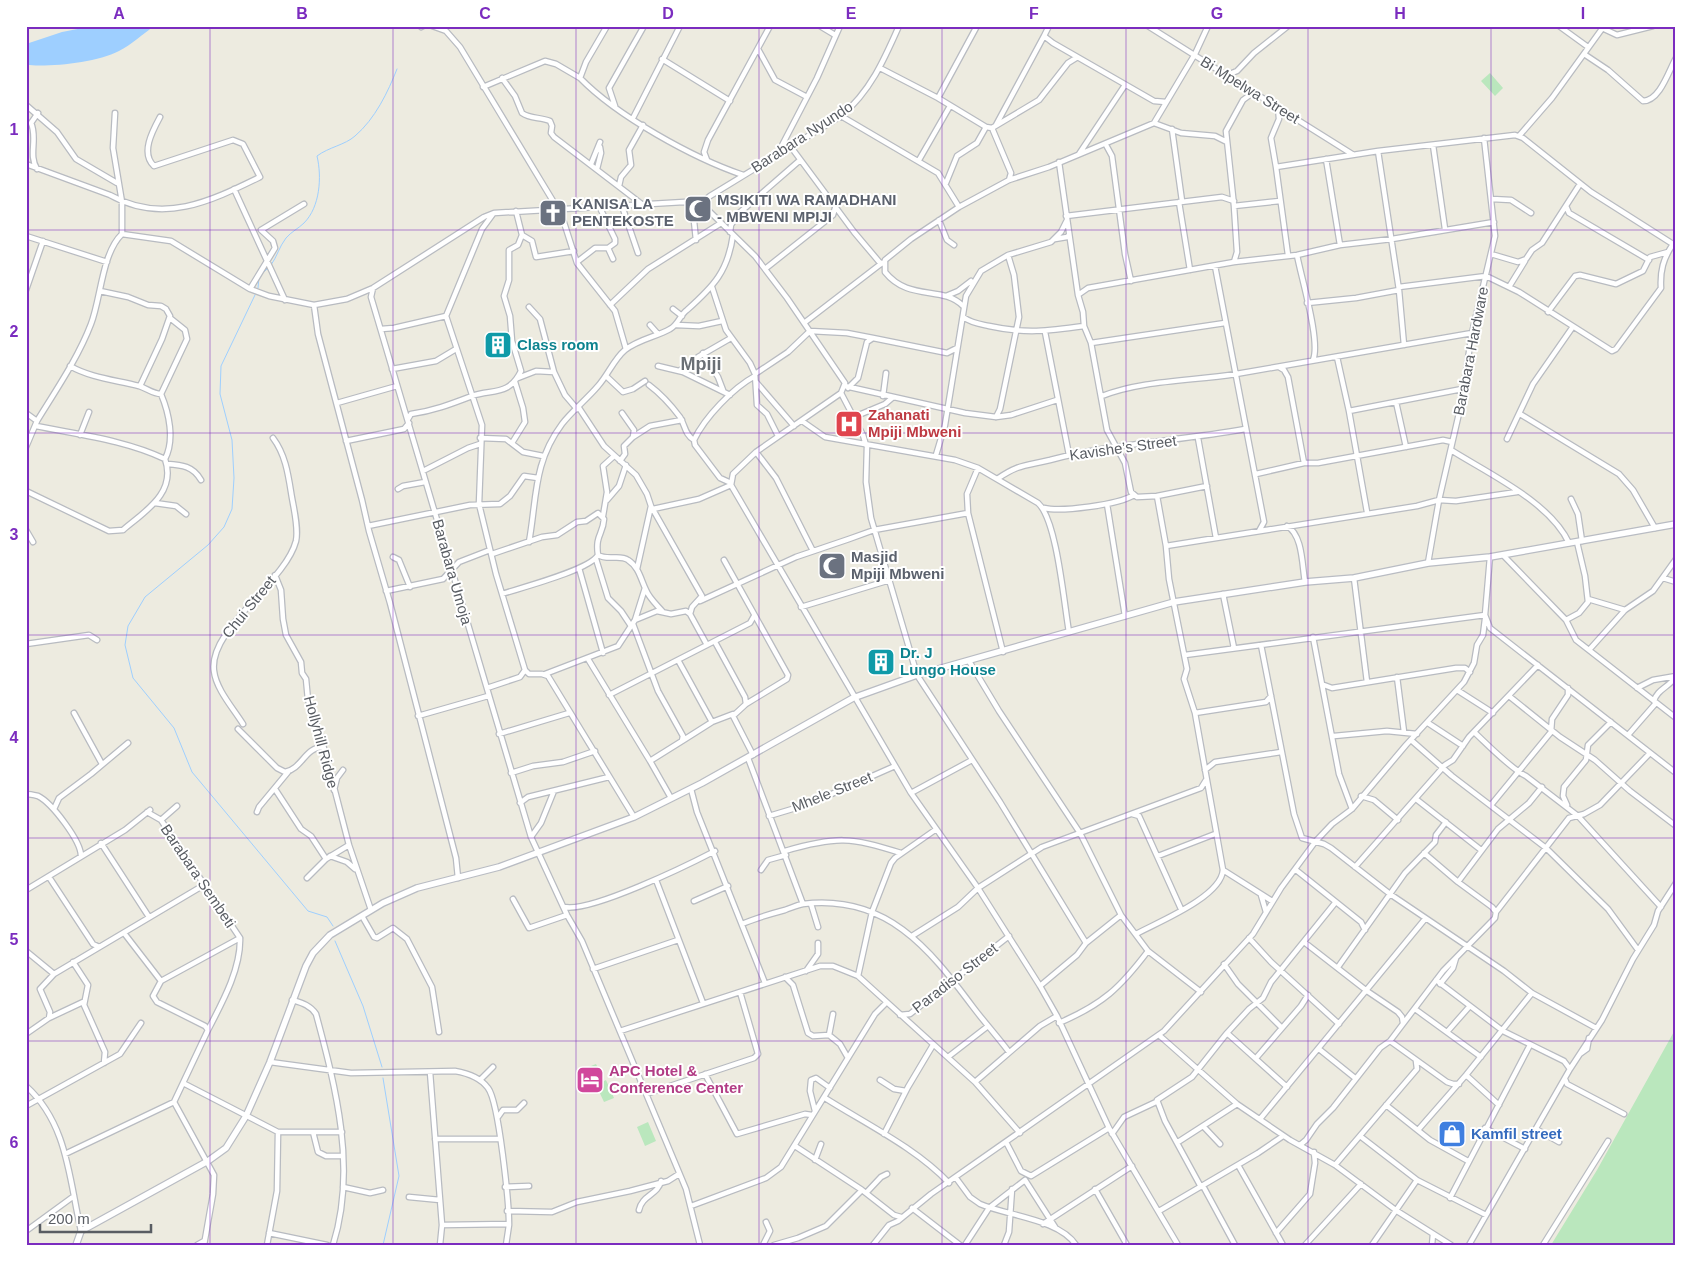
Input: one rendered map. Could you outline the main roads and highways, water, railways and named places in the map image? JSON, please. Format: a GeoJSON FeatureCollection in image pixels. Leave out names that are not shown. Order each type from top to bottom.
{"type":"FeatureCollection","features":[{"type":"Feature","properties":{"kind":"water"},"geometry":{"type":"Polygon","coordinates":[[[93,26],[154,26],[123,49],[98,59],[60,65],[26,65],[26,44],[62,32],[93,26]]]}},
{"type":"Feature","properties":{"kind":"waterway"},"geometry":{"type":"LineString","coordinates":[[271,265],[286,238],[304,223],[313,209],[319,182],[317,156],[351,139],[369,122],[380,105],[397,69]]}},
{"type":"Feature","properties":{"kind":"waterway"},"geometry":{"type":"LineString","coordinates":[[258,288],[259,277],[268,268]]}},
{"type":"Feature","properties":{"kind":"waterway"},"geometry":{"type":"LineString","coordinates":[[255,295],[221,366],[220,394],[232,440],[234,478],[232,509],[224,527],[208,545],[145,597],[128,626],[125,645],[133,678],[174,728],[192,772],[308,911],[327,917],[333,926]]}},
{"type":"Feature","properties":{"kind":"waterway"},"geometry":{"type":"LineString","coordinates":[[335,941],[363,1006],[382,1067]]}},
{"type":"Feature","properties":{"kind":"waterway"},"geometry":{"type":"LineString","coordinates":[[383,1078],[399,1176],[383,1245]]}},
{"type":"Feature","properties":{"kind":"place","name":"MSIKITI WA RAMADHANI - MBWENI MPIJI"},"geometry":{"type":"Point","coordinates":[698,209]}},
{"type":"Feature","properties":{"kind":"place","name":"KANISA LA PENTEKOSTE"},"geometry":{"type":"Point","coordinates":[553,213]}},
{"type":"Feature","properties":{"kind":"place","name":"Class room"},"geometry":{"type":"Point","coordinates":[498,345]}},
{"type":"Feature","properties":{"kind":"place","name":"Zahanati Mpiji Mbweni"},"geometry":{"type":"Point","coordinates":[849,424]}},
{"type":"Feature","properties":{"kind":"place","name":"Masjid Mpiji Mbweni"},"geometry":{"type":"Point","coordinates":[832,566]}},
{"type":"Feature","properties":{"kind":"place","name":"Dr. J Lungo House"},"geometry":{"type":"Point","coordinates":[881,662]}},
{"type":"Feature","properties":{"kind":"place","name":"APC Hotel & Conference Center"},"geometry":{"type":"Point","coordinates":[590,1080]}},
{"type":"Feature","properties":{"kind":"place","name":"Kamfil street"},"geometry":{"type":"Point","coordinates":[1452,1134]}},
{"type":"Feature","properties":{"kind":"district","name":"Mpiji"},"geometry":{"type":"Point","coordinates":[701,364]}}]}
